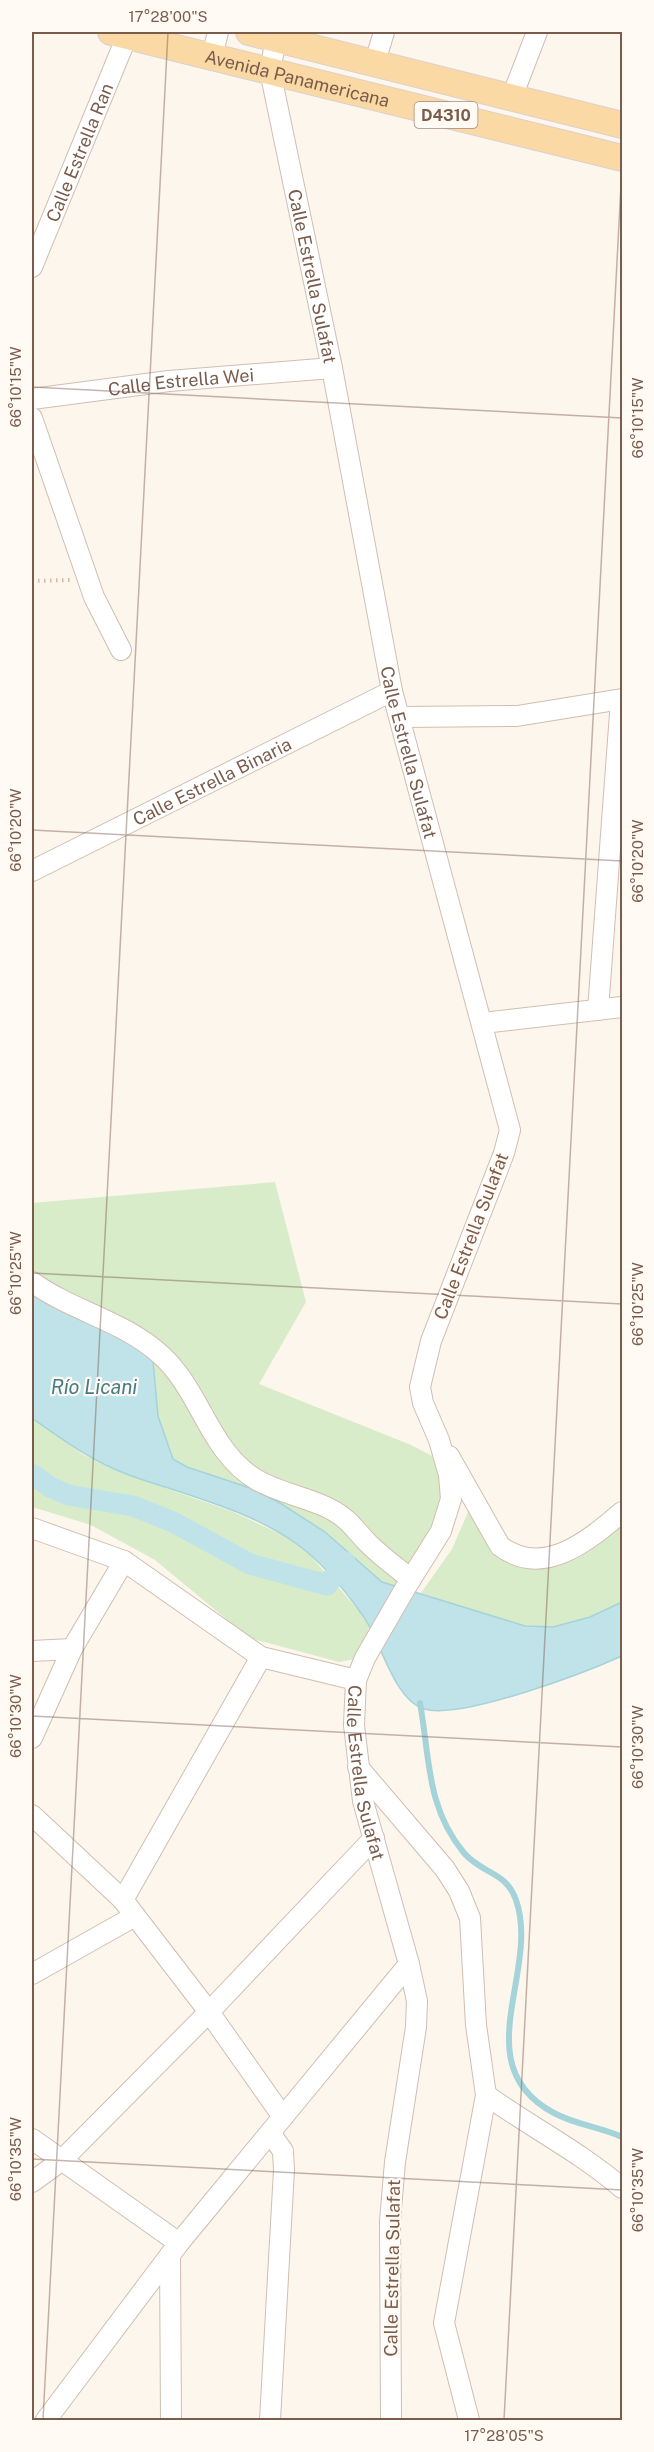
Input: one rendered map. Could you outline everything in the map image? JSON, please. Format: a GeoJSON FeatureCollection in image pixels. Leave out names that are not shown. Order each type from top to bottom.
{"type":"FeatureCollection","features":[{"type":"Feature","properties":{"kind":"main road","name":"Avenida Panamericana"},"geometry":{"type":"LineString","coordinates":[[249,32],[622,125]]}},
{"type":"Feature","properties":{"kind":"main road","name":"Avenida Panamericana"},"geometry":{"type":"LineString","coordinates":[[119,34],[622,158]]}},
{"type":"Feature","properties":{"kind":"street"},"geometry":{"type":"LineString","coordinates":[[212,57],[218,32]]}},
{"type":"Feature","properties":{"kind":"street"},"geometry":{"type":"LineString","coordinates":[[375,63],[384,32]]}},
{"type":"Feature","properties":{"kind":"street"},"geometry":{"type":"LineString","coordinates":[[512,97],[537,32]]}},
{"type":"Feature","properties":{"kind":"street","name":"Calle Estrella Ran"},"geometry":{"type":"LineString","coordinates":[[32,267],[119,34]]}},
{"type":"Feature","properties":{"kind":"street","name":"Calle Estrella Sulafat"},"geometry":{"type":"LineString","coordinates":[[276,38],[270,71],[332,368],[392,691],[510,1130],[504,1153],[431,1341],[420,1387],[423,1403],[439,1440],[449,1475],[451,1498],[441,1531],[365,1658],[356,1680],[354,1725],[356,1765],[363,1801],[417,2001],[416,2027],[395,2162],[390,2221],[391,2421]]}},
{"type":"Feature","properties":{"kind":"street","name":"Calle Estrella Wei"},"geometry":{"type":"LineString","coordinates":[[32,399],[169,381],[332,368]]}},
{"type":"Feature","properties":{"kind":"street"},"geometry":{"type":"LineString","coordinates":[[32,417],[88,579],[120,650]]}},
{"type":"Feature","properties":{"kind":"street","name":"Calle Estrella Binaria"},"geometry":{"type":"LineString","coordinates":[[32,871],[392,691]]}},
{"type":"Feature","properties":{"kind":"street"},"geometry":{"type":"LineString","coordinates":[[400,717],[517,716],[622,699],[598,1010]]}},
{"type":"Feature","properties":{"kind":"street"},"geometry":{"type":"LineString","coordinates":[[483,1023],[622,1007]]}},
{"type":"Feature","properties":{"kind":"street"},"geometry":{"type":"LineString","coordinates":[[32,1282],[54,1298],[125,1330],[162,1355],[191,1392],[216,1439],[233,1461],[256,1480],[344,1517],[408,1583]]}},
{"type":"Feature","properties":{"kind":"street"},"geometry":{"type":"LineString","coordinates":[[439,1440],[500,1545],[512,1554],[531,1559],[557,1555],[586,1543],[622,1512]]}},
{"type":"Feature","properties":{"kind":"street"},"geometry":{"type":"LineString","coordinates":[[32,1528],[124,1561],[261,1657],[356,1680]]}},
{"type":"Feature","properties":{"kind":"street"},"geometry":{"type":"LineString","coordinates":[[32,1738],[72,1649],[124,1561]]}},
{"type":"Feature","properties":{"kind":"street"},"geometry":{"type":"LineString","coordinates":[[32,1651],[72,1649]]}},
{"type":"Feature","properties":{"kind":"street"},"geometry":{"type":"LineString","coordinates":[[32,1974],[129,1908],[261,1657]]}},
{"type":"Feature","properties":{"kind":"street"},"geometry":{"type":"LineString","coordinates":[[356,1765],[445,1869],[459,1891],[470,1918],[475,2014],[486,2095],[444,2323],[469,2421]]}},
{"type":"Feature","properties":{"kind":"street"},"geometry":{"type":"LineString","coordinates":[[32,1815],[129,1908],[209,2012],[283,2117]]}},
{"type":"Feature","properties":{"kind":"street"},"geometry":{"type":"LineString","coordinates":[[32,2182],[61,2161],[209,2012],[374,1838]]}},
{"type":"Feature","properties":{"kind":"street"},"geometry":{"type":"LineString","coordinates":[[46,2421],[175,2249],[409,1965]]}},
{"type":"Feature","properties":{"kind":"street"},"geometry":{"type":"LineString","coordinates":[[486,2095],[530,2125],[562,2142],[622,2188]]}},
{"type":"Feature","properties":{"kind":"street"},"geometry":{"type":"LineString","coordinates":[[270,2133],[283,2151],[284,2170],[270,2421]]}},
{"type":"Feature","properties":{"kind":"street"},"geometry":{"type":"LineString","coordinates":[[32,2139],[175,2249]]}},
{"type":"Feature","properties":{"kind":"street"},"geometry":{"type":"LineString","coordinates":[[171,2421],[175,2249]]}},
{"type":"Feature","properties":{"kind":"path"},"geometry":{"type":"LineString","coordinates":[[32,582],[88,579]]}},
{"type":"Feature","properties":{"kind":"green space"},"geometry":{"type":"Polygon","coordinates":[[[275,1182],[306,1302],[259,1384],[411,1445],[444,1462],[448,1487],[435,1520],[395,1586],[382,1582],[325,1532],[250,1488],[187,1467],[173,1458],[158,1416],[153,1361],[32,1287],[32,1203],[275,1182]]]}},
{"type":"Feature","properties":{"kind":"green space"},"geometry":{"type":"Polygon","coordinates":[[[32,1418],[84,1455],[128,1475],[231,1511],[287,1537],[308,1553],[362,1614],[369,1628],[355,1659],[339,1662],[249,1638],[155,1560],[91,1525],[32,1507],[32,1418]]]}},
{"type":"Feature","properties":{"kind":"green space"},"geometry":{"type":"Polygon","coordinates":[[[472,1503],[489,1542],[498,1555],[504,1560],[532,1568],[547,1568],[575,1560],[600,1543],[622,1522],[622,1602],[571,1623],[539,1627],[505,1621],[421,1593],[452,1549],[472,1503]]]}},
{"type":"Feature","properties":{"kind":"water","name":"Río Licani"},"geometry":{"type":"Polygon","coordinates":[[[32,1287],[98,1315],[153,1361],[158,1416],[173,1459],[187,1467],[250,1488],[280,1503],[325,1532],[382,1582],[525,1626],[553,1627],[590,1617],[622,1602],[622,1656],[552,1683],[493,1702],[442,1711],[424,1709],[413,1703],[395,1681],[368,1624],[355,1605],[321,1565],[289,1538],[222,1506],[103,1464],[32,1418],[32,1287]]]}},
{"type":"Feature","properties":{"kind":"waterway"},"geometry":{"type":"LineString","coordinates":[[32,1474],[50,1487],[68,1495],[133,1506],[173,1522],[250,1564],[327,1585],[345,1562]]}},
{"type":"Feature","properties":{"kind":"waterway"},"geometry":{"type":"LineString","coordinates":[[420,1703],[432,1781],[442,1818],[464,1853],[506,1883],[516,1900],[521,1928],[520,1956],[509,2043],[514,2069],[528,2093],[554,2113],[622,2137]]}}]}
